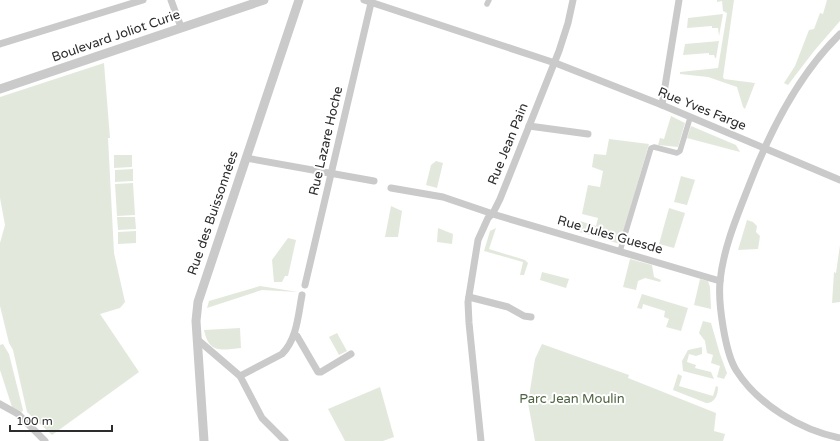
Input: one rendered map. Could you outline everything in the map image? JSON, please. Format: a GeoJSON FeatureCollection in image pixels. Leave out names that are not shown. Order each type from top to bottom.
{"type":"FeatureCollection","features":[{"type":"Feature","properties":{"kind":"street"},"geometry":{"type":"LineString","coordinates":[[0,44],[143,0]]}},
{"type":"Feature","properties":{"kind":"street"},"geometry":{"type":"LineString","coordinates":[[171,0],[181,27]]}},
{"type":"Feature","properties":{"kind":"street","name":"Boulevard Joliot Curie"},"geometry":{"type":"LineString","coordinates":[[0,89],[264,0]]}},
{"type":"Feature","properties":{"kind":"street","name":"Rue des Buissonnées"},"geometry":{"type":"LineString","coordinates":[[204,441],[196,314],[200,292],[299,0]]}},
{"type":"Feature","properties":{"kind":"street","name":"Rue Yves Farge"},"geometry":{"type":"LineString","coordinates":[[364,0],[551,62],[662,105],[840,180]]}},
{"type":"Feature","properties":{"kind":"street","name":"Rue Jean Pain"},"geometry":{"type":"LineString","coordinates":[[481,441],[468,323],[469,297],[476,246],[488,218],[493,213],[529,126],[551,62],[568,23],[573,0]]}},
{"type":"Feature","properties":{"kind":"street"},"geometry":{"type":"LineString","coordinates":[[662,105],[679,0]]}},
{"type":"Feature","properties":{"kind":"street","name":"Rue Lazare Hoche"},"geometry":{"type":"LineString","coordinates":[[305,285],[371,2]]}},
{"type":"Feature","properties":{"kind":"street"},"geometry":{"type":"LineString","coordinates":[[840,34],[827,46],[793,95],[764,148],[738,213],[725,255],[720,281],[723,323],[736,370],[752,390],[787,418],[820,434],[840,438]]}},
{"type":"Feature","properties":{"kind":"street"},"geometry":{"type":"LineString","coordinates":[[620,251],[651,148],[654,147],[677,153],[680,151],[690,118]]}},
{"type":"Feature","properties":{"kind":"street"},"geometry":{"type":"LineString","coordinates":[[529,126],[588,134]]}},
{"type":"Feature","properties":{"kind":"street"},"geometry":{"type":"LineString","coordinates":[[246,158],[374,182]]}},
{"type":"Feature","properties":{"kind":"street","name":"Rue Jules Guesde"},"geometry":{"type":"LineString","coordinates":[[391,188],[443,197],[720,281]]}},
{"type":"Feature","properties":{"kind":"street"},"geometry":{"type":"LineString","coordinates":[[240,376],[282,354],[291,342],[294,335],[302,296]]}},
{"type":"Feature","properties":{"kind":"street"},"geometry":{"type":"LineString","coordinates":[[469,297],[508,307],[524,316],[531,317]]}},
{"type":"Feature","properties":{"kind":"street"},"geometry":{"type":"LineString","coordinates":[[294,335],[297,336],[318,372],[321,372],[351,354]]}},
{"type":"Feature","properties":{"kind":"street"},"geometry":{"type":"LineString","coordinates":[[198,340],[240,376],[262,418],[285,441]]}},
{"type":"Feature","properties":{"kind":"street"},"geometry":{"type":"LineString","coordinates":[[0,404],[18,414],[46,441]]}},
{"type":"Feature","properties":{"kind":"green space"},"geometry":{"type":"Polygon","coordinates":[[[717,0],[734,0],[723,77],[724,79],[755,83],[745,109],[737,87],[708,77],[680,74],[680,72],[718,68],[727,13],[723,11],[722,1],[717,2],[717,0]]]}},
{"type":"Feature","properties":{"kind":"green space"},"geometry":{"type":"Polygon","coordinates":[[[827,0],[840,0],[840,21],[814,51],[788,85],[784,83],[795,66],[809,30],[814,29],[820,13],[823,14],[827,0]]]}},
{"type":"Feature","properties":{"kind":"green space"},"geometry":{"type":"Polygon","coordinates":[[[723,14],[719,36],[718,28],[712,28],[712,26],[687,28],[688,18],[723,14]]]}},
{"type":"Feature","properties":{"kind":"green space"},"geometry":{"type":"Polygon","coordinates":[[[719,41],[716,58],[714,55],[709,55],[709,53],[683,55],[685,44],[719,41]]]}},
{"type":"Feature","properties":{"kind":"green space"},"geometry":{"type":"Polygon","coordinates":[[[104,63],[110,138],[108,138],[114,253],[125,302],[120,308],[100,314],[139,372],[52,435],[27,412],[13,350],[9,343],[0,306],[0,243],[5,225],[0,198],[0,97],[104,63]]]}},
{"type":"Feature","properties":{"kind":"green space"},"geometry":{"type":"Polygon","coordinates":[[[671,116],[685,123],[678,147],[658,145],[660,138],[664,139],[671,116]]]}},
{"type":"Feature","properties":{"kind":"green space"},"geometry":{"type":"Polygon","coordinates":[[[691,126],[736,145],[740,152],[687,138],[691,126]]]}},
{"type":"Feature","properties":{"kind":"green space"},"geometry":{"type":"Polygon","coordinates":[[[609,139],[649,144],[620,244],[576,231],[580,221],[596,226],[598,218],[582,214],[588,185],[600,187],[603,171],[592,167],[594,154],[606,155],[609,139]]]}},
{"type":"Feature","properties":{"kind":"green space"},"geometry":{"type":"Polygon","coordinates":[[[114,155],[132,155],[132,167],[114,168],[114,155]]]}},
{"type":"Feature","properties":{"kind":"green space"},"geometry":{"type":"Polygon","coordinates":[[[436,161],[443,163],[437,188],[426,185],[431,165],[436,161]]]}},
{"type":"Feature","properties":{"kind":"green space"},"geometry":{"type":"Polygon","coordinates":[[[133,169],[133,181],[115,182],[115,170],[133,169]]]}},
{"type":"Feature","properties":{"kind":"green space"},"geometry":{"type":"Polygon","coordinates":[[[681,176],[695,180],[687,205],[674,202],[681,176]]]}},
{"type":"Feature","properties":{"kind":"green space"},"geometry":{"type":"Polygon","coordinates":[[[133,183],[135,215],[117,216],[115,184],[133,183]]]}},
{"type":"Feature","properties":{"kind":"green space"},"geometry":{"type":"Polygon","coordinates":[[[391,206],[402,211],[398,237],[385,237],[391,206]]]}},
{"type":"Feature","properties":{"kind":"green space"},"geometry":{"type":"Polygon","coordinates":[[[669,208],[685,213],[674,248],[659,244],[669,208]]]}},
{"type":"Feature","properties":{"kind":"green space"},"geometry":{"type":"Polygon","coordinates":[[[117,217],[135,217],[136,229],[118,230],[117,217]]]}},
{"type":"Feature","properties":{"kind":"green space"},"geometry":{"type":"Polygon","coordinates":[[[747,220],[753,222],[757,226],[756,232],[760,236],[758,249],[738,250],[747,220]]]}},
{"type":"Feature","properties":{"kind":"green space"},"geometry":{"type":"Polygon","coordinates":[[[438,228],[453,234],[452,244],[437,242],[438,228]]]}},
{"type":"Feature","properties":{"kind":"green space"},"geometry":{"type":"Polygon","coordinates":[[[496,228],[489,249],[525,260],[528,263],[524,275],[520,275],[523,262],[484,251],[490,231],[496,228]]]}},
{"type":"Feature","properties":{"kind":"green space"},"geometry":{"type":"Polygon","coordinates":[[[136,231],[136,243],[118,244],[118,232],[136,231]]]}},
{"type":"Feature","properties":{"kind":"green space"},"geometry":{"type":"Polygon","coordinates":[[[288,238],[296,240],[288,276],[285,276],[282,282],[274,282],[272,260],[288,238]]]}},
{"type":"Feature","properties":{"kind":"green space"},"geometry":{"type":"Polygon","coordinates":[[[840,245],[840,302],[832,303],[834,272],[836,273],[840,245]]]}},
{"type":"Feature","properties":{"kind":"green space"},"geometry":{"type":"Polygon","coordinates":[[[630,259],[652,265],[654,277],[661,280],[660,282],[645,278],[638,281],[636,290],[623,287],[630,259]]]}},
{"type":"Feature","properties":{"kind":"green space"},"geometry":{"type":"Polygon","coordinates":[[[542,272],[569,279],[566,288],[540,280],[542,272]]]}},
{"type":"Feature","properties":{"kind":"green space"},"geometry":{"type":"Polygon","coordinates":[[[700,279],[708,281],[710,287],[711,309],[694,305],[700,279]]]}},
{"type":"Feature","properties":{"kind":"green space"},"geometry":{"type":"Polygon","coordinates":[[[260,286],[298,292],[262,290],[207,308],[209,301],[260,286]]]}},
{"type":"Feature","properties":{"kind":"green space"},"geometry":{"type":"Polygon","coordinates":[[[642,294],[688,308],[681,331],[666,327],[669,319],[664,317],[665,311],[643,304],[642,309],[637,308],[642,294]]]}},
{"type":"Feature","properties":{"kind":"green space"},"geometry":{"type":"Polygon","coordinates":[[[703,321],[711,323],[727,373],[724,379],[717,377],[720,366],[711,363],[713,355],[707,353],[705,341],[699,333],[703,321]]]}},
{"type":"Feature","properties":{"kind":"green space"},"geometry":{"type":"Polygon","coordinates":[[[240,328],[241,348],[222,350],[213,347],[209,343],[204,330],[240,328]]]}},
{"type":"Feature","properties":{"kind":"green space"},"geometry":{"type":"Polygon","coordinates":[[[337,333],[347,351],[339,355],[329,337],[337,333]]]}},
{"type":"Feature","properties":{"kind":"green space"},"geometry":{"type":"Polygon","coordinates":[[[3,344],[9,354],[23,410],[22,412],[12,407],[0,370],[0,345],[3,344]]]}},
{"type":"Feature","properties":{"kind":"green space","name":"Parc Jean Moulin"},"geometry":{"type":"Polygon","coordinates":[[[542,344],[629,375],[628,378],[716,413],[714,431],[725,434],[723,441],[535,441],[528,403],[535,359],[542,344]]]}},
{"type":"Feature","properties":{"kind":"green space"},"geometry":{"type":"Polygon","coordinates":[[[702,347],[702,354],[696,356],[689,354],[687,362],[696,365],[695,368],[711,372],[714,379],[683,371],[682,361],[688,350],[702,347]]]}},
{"type":"Feature","properties":{"kind":"green space"},"geometry":{"type":"Polygon","coordinates":[[[678,374],[682,376],[679,386],[713,396],[716,386],[718,387],[714,400],[706,403],[673,390],[678,374]]]}},
{"type":"Feature","properties":{"kind":"green space"},"geometry":{"type":"Polygon","coordinates":[[[380,387],[394,437],[383,441],[345,441],[328,409],[380,387]]]}}]}
